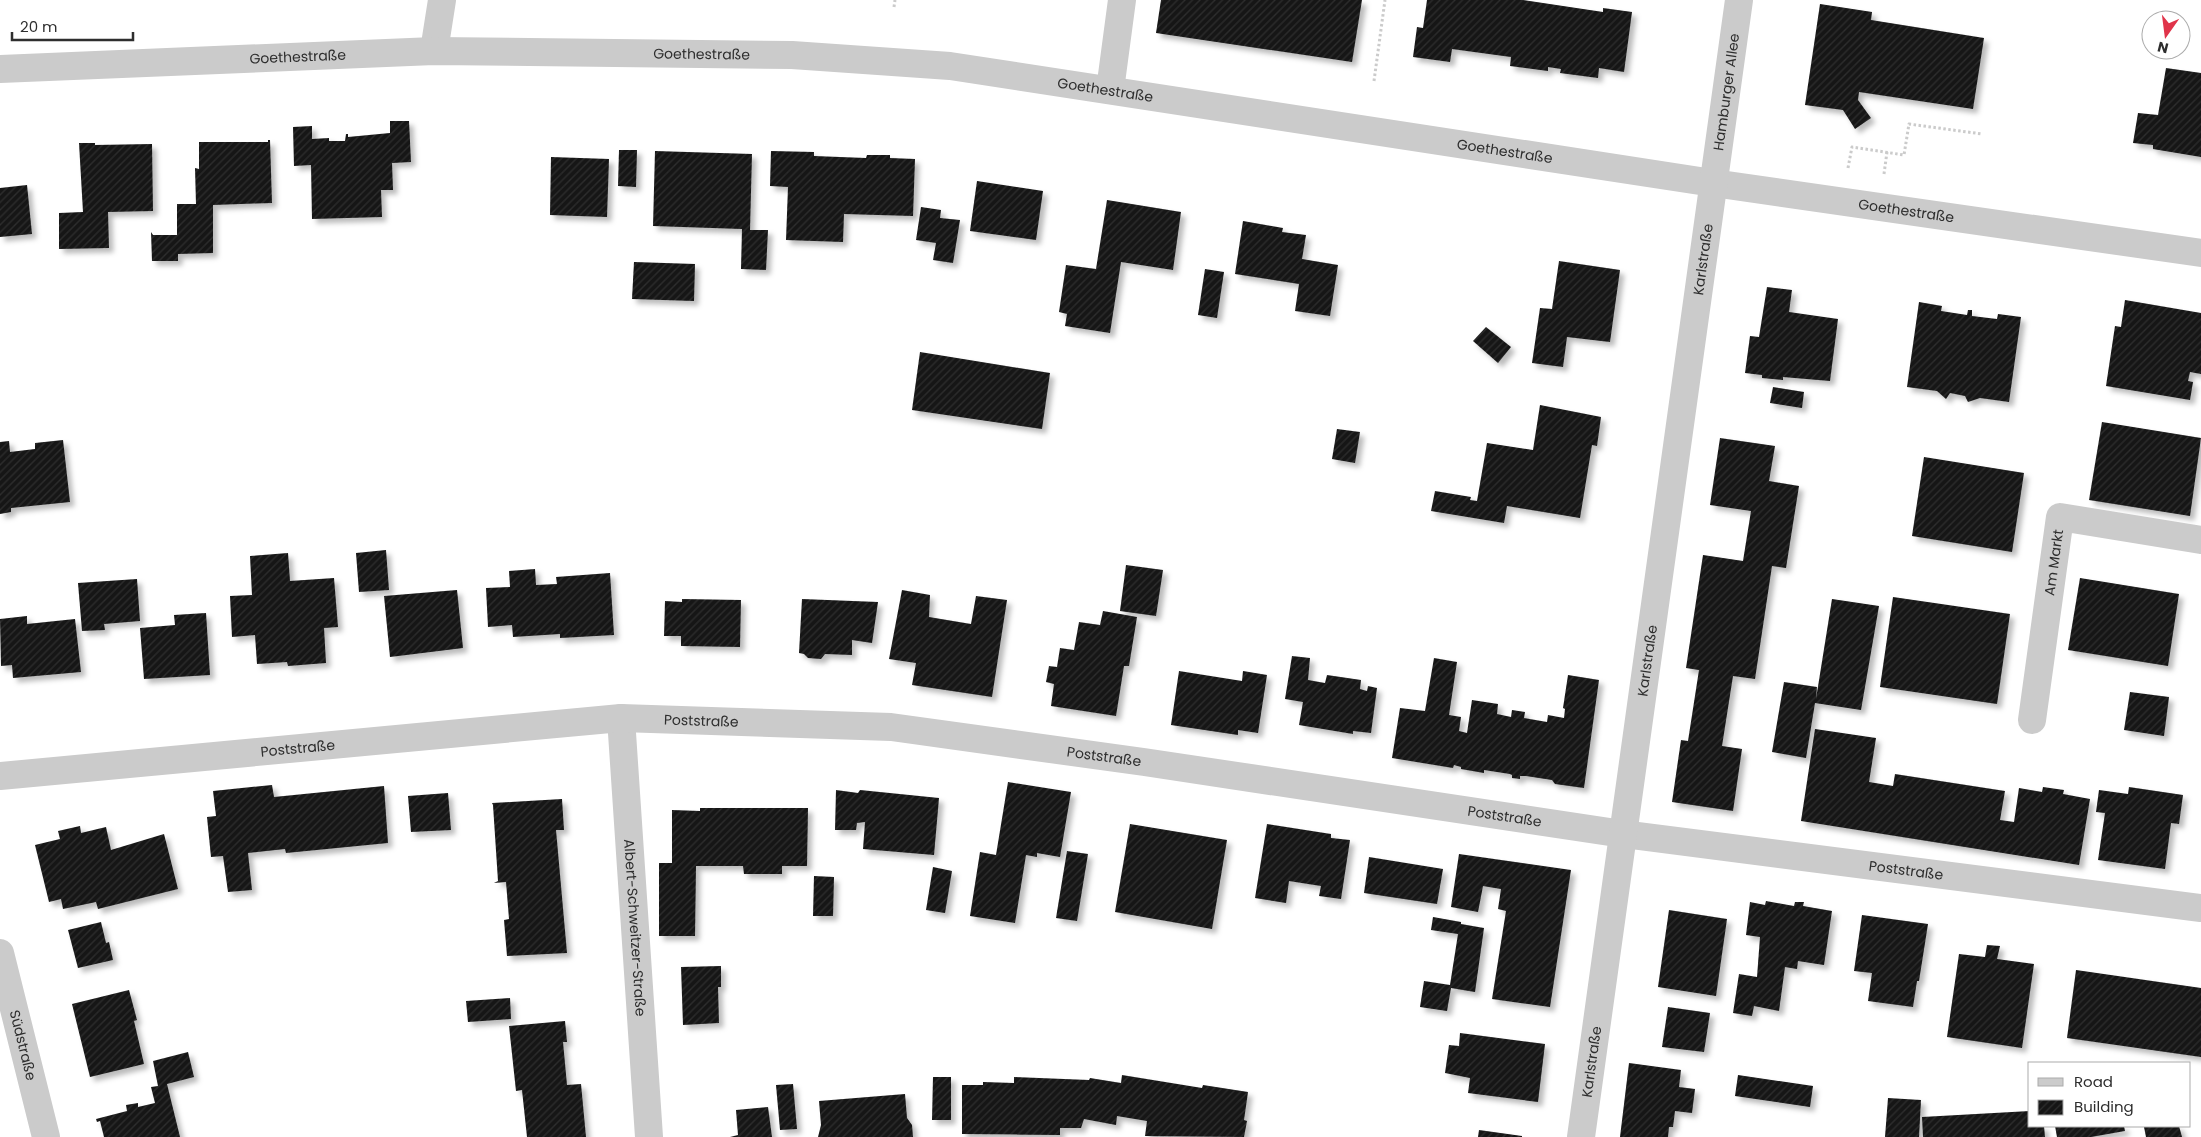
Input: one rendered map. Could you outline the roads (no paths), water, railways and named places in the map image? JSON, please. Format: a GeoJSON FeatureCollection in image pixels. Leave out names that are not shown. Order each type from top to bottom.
{"type":"FeatureCollection","features":[{"type":"Feature","properties":{"kind":"street"},"geometry":{"type":"LineString","coordinates":[[434,51],[442,0]]}},
{"type":"Feature","properties":{"kind":"street"},"geometry":{"type":"LineString","coordinates":[[1110,90],[1122,0]]}},
{"type":"Feature","properties":{"kind":"street","name":"Hamburger Allee"},"geometry":{"type":"LineString","coordinates":[[1713,183],[1739,0]]}},
{"type":"Feature","properties":{"kind":"street","name":"Goethestraße"},"geometry":{"type":"LineString","coordinates":[[0,69],[434,51],[792,55],[950,66],[1713,183],[2201,253]]}},
{"type":"Feature","properties":{"kind":"street","name":"Karlstraße"},"geometry":{"type":"LineString","coordinates":[[1581,1137],[1713,183]]}},
{"type":"Feature","properties":{"kind":"street","name":"Am Markt"},"geometry":{"type":"LineString","coordinates":[[2032,720],[2060,517],[2201,540]]}},
{"type":"Feature","properties":{"kind":"street","name":"Poststraße"},"geometry":{"type":"LineString","coordinates":[[0,776],[621,718],[891,727],[1144,762],[1623,834],[2201,908]]}},
{"type":"Feature","properties":{"kind":"street","name":"Albert-Schweitzer-Straße"},"geometry":{"type":"LineString","coordinates":[[621,718],[649,1137]]}},
{"type":"Feature","properties":{"kind":"street","name":"Südstraße"},"geometry":{"type":"LineString","coordinates":[[0,953],[46,1137]]}}]}
